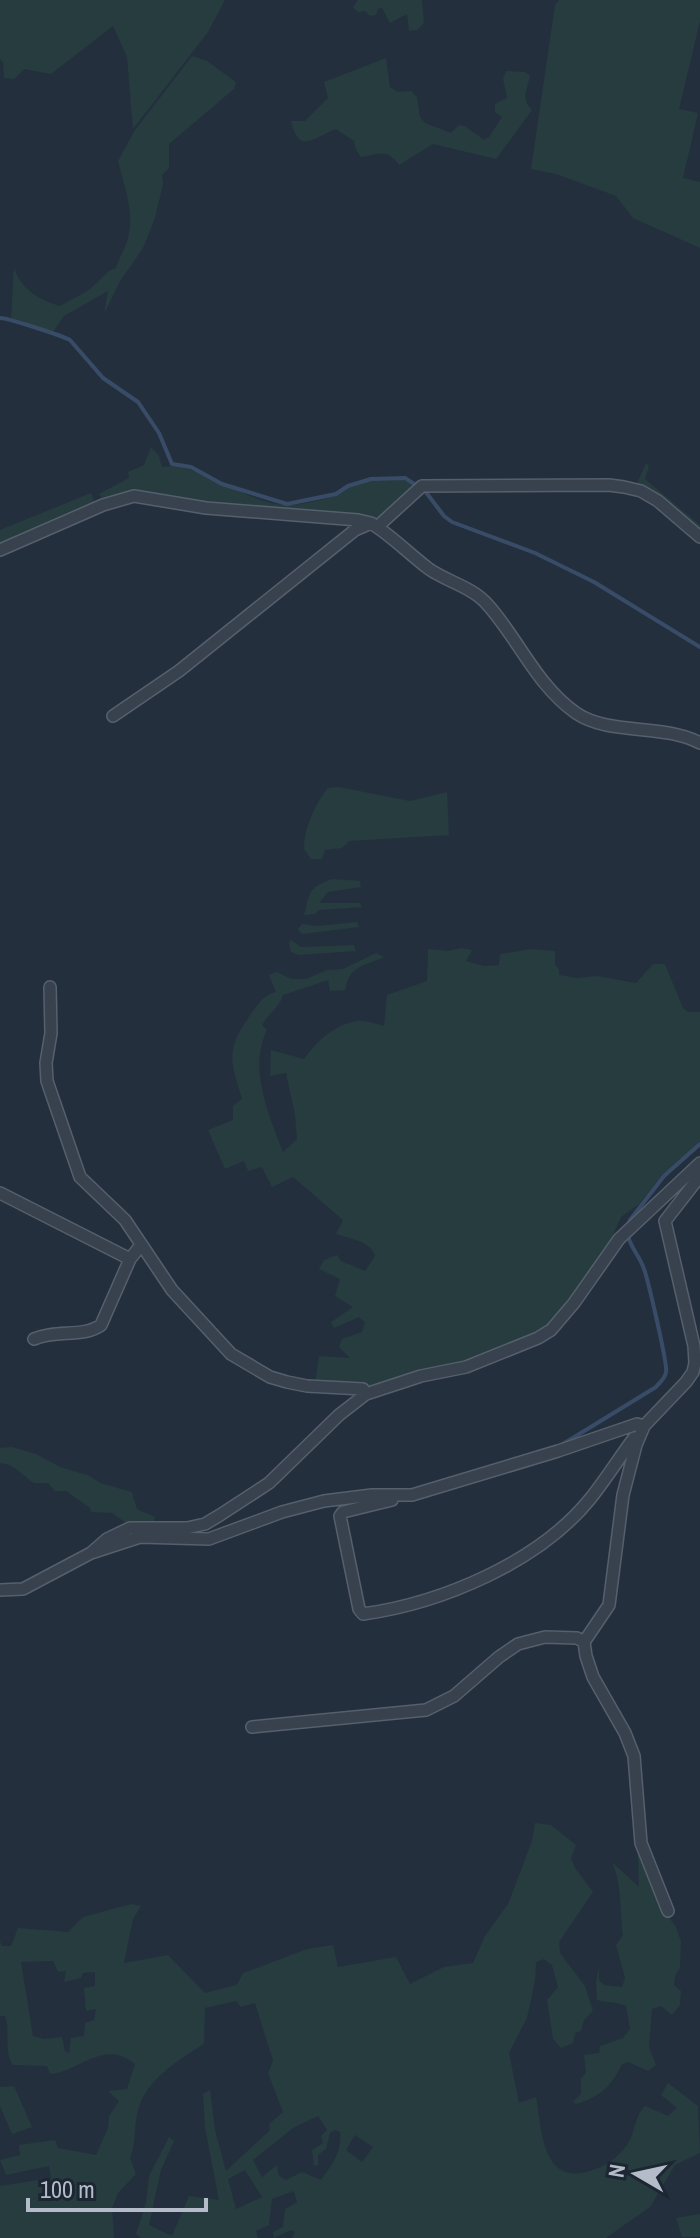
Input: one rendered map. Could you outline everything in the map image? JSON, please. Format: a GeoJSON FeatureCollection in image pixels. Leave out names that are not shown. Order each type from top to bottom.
{"type":"FeatureCollection","features":[{"type":"Feature","properties":{"kind":"street"},"geometry":{"type":"LineString","coordinates":[[113,716],[179,671],[355,530],[374,525],[418,490],[624,487],[641,491],[658,501],[700,537]]}},
{"type":"Feature","properties":{"kind":"street"},"geometry":{"type":"LineString","coordinates":[[0,550],[103,505],[134,496],[206,508],[358,520],[374,525],[431,570],[483,599],[539,677],[584,718],[675,733],[700,743]]}},
{"type":"Feature","properties":{"kind":"street"},"geometry":{"type":"LineString","coordinates":[[50,987],[51,1033],[46,1063],[47,1081],[80,1177],[125,1220],[172,1290],[231,1354],[279,1379],[307,1386],[363,1389],[366,1394]]}},
{"type":"Feature","properties":{"kind":"street"},"geometry":{"type":"LineString","coordinates":[[91,1553],[107,1539],[130,1528],[194,1527],[220,1515],[269,1483],[339,1415],[366,1394],[407,1380],[466,1367],[551,1330],[619,1239],[700,1163]]}},
{"type":"Feature","properties":{"kind":"street"},"geometry":{"type":"LineString","coordinates":[[644,1426],[637,1424],[412,1495],[349,1510],[340,1516],[359,1609],[363,1614],[427,1599],[504,1568],[534,1550],[589,1501],[644,1426],[693,1372],[694,1346],[665,1221],[700,1176]]}},
{"type":"Feature","properties":{"kind":"street"},"geometry":{"type":"LineString","coordinates":[[0,1193],[130,1259]]}},
{"type":"Feature","properties":{"kind":"street"},"geometry":{"type":"LineString","coordinates":[[34,1339],[58,1331],[93,1331],[101,1325],[130,1259],[141,1245]]}},
{"type":"Feature","properties":{"kind":"street"},"geometry":{"type":"LineString","coordinates":[[644,1426],[623,1495],[609,1605],[584,1642],[593,1677],[625,1733],[634,1756],[641,1843],[668,1911]]}},
{"type":"Feature","properties":{"kind":"street"},"geometry":{"type":"LineString","coordinates":[[0,1590],[23,1589],[91,1553],[140,1537],[209,1539],[282,1512],[324,1501],[372,1495],[412,1495]]}},
{"type":"Feature","properties":{"kind":"street"},"geometry":{"type":"LineString","coordinates":[[252,1727],[426,1710],[454,1696],[518,1644],[545,1637],[577,1638],[584,1642]]}},
{"type":"Feature","properties":{"kind":"green space"},"geometry":{"type":"Polygon","coordinates":[[[0,0],[225,0],[208,32],[133,129],[127,57],[113,26],[51,74],[24,69],[14,79],[4,78],[0,59],[0,0]]]}},
{"type":"Feature","properties":{"kind":"green space"},"geometry":{"type":"Polygon","coordinates":[[[358,0],[422,0],[424,23],[417,30],[409,31],[407,14],[390,23],[382,8],[376,15],[370,16],[365,11],[358,12],[353,7],[358,0]]]}},
{"type":"Feature","properties":{"kind":"green space"},"geometry":{"type":"Polygon","coordinates":[[[559,0],[700,0],[700,21],[679,109],[698,113],[683,178],[700,182],[700,248],[633,218],[616,196],[556,174],[531,169],[555,5],[559,0]]]}},
{"type":"Feature","properties":{"kind":"green space"},"geometry":{"type":"Polygon","coordinates":[[[192,56],[207,61],[236,82],[234,89],[169,144],[169,168],[162,175],[163,184],[155,218],[143,248],[120,281],[104,314],[108,291],[64,316],[53,332],[30,327],[11,318],[14,267],[21,282],[31,292],[60,306],[89,290],[116,268],[130,228],[128,199],[118,161],[135,130],[192,56]]]}},
{"type":"Feature","properties":{"kind":"green space"},"geometry":{"type":"Polygon","coordinates":[[[386,58],[390,87],[398,92],[411,91],[417,97],[420,117],[425,123],[451,133],[459,125],[484,140],[489,137],[502,117],[495,112],[495,104],[507,98],[503,79],[506,71],[525,72],[530,76],[525,97],[532,110],[496,159],[433,144],[399,165],[386,154],[361,157],[354,141],[336,129],[308,141],[298,138],[291,121],[305,121],[328,98],[324,82],[386,58]]]}},
{"type":"Feature","properties":{"kind":"green space"},"geometry":{"type":"Polygon","coordinates":[[[151,447],[159,456],[162,467],[192,470],[274,504],[302,504],[320,500],[378,479],[395,479],[418,487],[373,520],[159,497],[104,502],[99,494],[129,478],[128,472],[144,465],[151,447]]]}},
{"type":"Feature","properties":{"kind":"green space"},"geometry":{"type":"Polygon","coordinates":[[[646,463],[649,466],[645,479],[700,525],[700,534],[636,486],[646,463]]]}},
{"type":"Feature","properties":{"kind":"green space"},"geometry":{"type":"Polygon","coordinates":[[[91,493],[95,503],[91,506],[0,544],[0,530],[91,493]]]}},
{"type":"Feature","properties":{"kind":"green space"},"geometry":{"type":"Polygon","coordinates":[[[339,787],[410,801],[447,792],[449,835],[349,841],[342,848],[325,850],[322,859],[311,859],[304,849],[311,817],[328,788],[339,787]]]}},
{"type":"Feature","properties":{"kind":"green space"},"geometry":{"type":"Polygon","coordinates":[[[332,879],[360,881],[361,887],[328,892],[319,903],[360,903],[362,907],[319,910],[315,914],[304,915],[311,892],[332,879]]]}},
{"type":"Feature","properties":{"kind":"green space"},"geometry":{"type":"Polygon","coordinates":[[[357,922],[359,927],[302,934],[298,929],[302,924],[317,926],[357,922]]]}},
{"type":"Feature","properties":{"kind":"green space"},"geometry":{"type":"Polygon","coordinates":[[[291,940],[301,947],[354,945],[356,951],[299,955],[291,952],[291,940]]]}},
{"type":"Feature","properties":{"kind":"green space"},"geometry":{"type":"Polygon","coordinates":[[[461,948],[472,950],[466,961],[484,966],[499,965],[500,954],[531,949],[555,951],[559,975],[577,978],[597,976],[636,983],[653,964],[665,964],[683,1008],[688,1012],[700,1012],[700,1141],[662,1175],[639,1204],[621,1217],[605,1252],[585,1282],[547,1328],[464,1365],[368,1386],[315,1383],[319,1356],[350,1358],[339,1347],[342,1339],[362,1332],[365,1323],[359,1317],[334,1328],[331,1322],[353,1307],[335,1296],[340,1279],[319,1269],[324,1260],[337,1255],[341,1261],[365,1271],[375,1256],[365,1244],[336,1234],[343,1220],[293,1177],[272,1187],[262,1167],[248,1171],[244,1161],[225,1169],[208,1130],[233,1120],[233,1106],[242,1099],[234,1072],[234,1044],[258,1005],[276,992],[269,975],[277,972],[291,979],[306,979],[327,970],[343,969],[376,953],[384,957],[354,971],[345,990],[330,991],[328,980],[283,995],[262,1025],[267,1030],[262,1045],[260,1076],[283,1152],[297,1139],[295,1115],[286,1073],[270,1076],[271,1050],[304,1059],[320,1040],[341,1026],[360,1021],[384,1026],[387,995],[427,981],[428,949],[448,951],[461,948]]]}},
{"type":"Feature","properties":{"kind":"green space"},"geometry":{"type":"Polygon","coordinates":[[[12,1447],[90,1476],[100,1483],[132,1492],[137,1509],[155,1517],[153,1524],[129,1525],[112,1513],[91,1512],[90,1508],[66,1491],[55,1491],[48,1483],[34,1483],[15,1468],[0,1463],[0,1448],[12,1447]]]}},
{"type":"Feature","properties":{"kind":"green space"},"geometry":{"type":"Polygon","coordinates":[[[535,1823],[551,1825],[576,1845],[571,1858],[593,1892],[559,1942],[560,1953],[585,1986],[593,2011],[584,2020],[581,2031],[575,2033],[573,2043],[561,2048],[553,2039],[547,2000],[558,1987],[552,1965],[544,1959],[536,1962],[527,2018],[509,2053],[519,2103],[536,2097],[546,2150],[560,2169],[571,2173],[598,2168],[619,2155],[630,2140],[645,2106],[668,2116],[677,2108],[661,2095],[668,2083],[698,2106],[700,2153],[675,2165],[650,2207],[606,2238],[292,2238],[295,2232],[291,2230],[274,2238],[273,2232],[283,2227],[285,2209],[297,2202],[294,2191],[272,2199],[269,2225],[256,2231],[258,2238],[141,2238],[136,2234],[146,2203],[149,2176],[169,2137],[174,2141],[161,2170],[149,2225],[172,2236],[189,2196],[219,2200],[205,2128],[203,2094],[210,2090],[215,2130],[226,2171],[270,2130],[269,2124],[283,2112],[268,2073],[273,2061],[255,2003],[241,2007],[236,2001],[205,2008],[204,2044],[163,2073],[140,2103],[130,2158],[136,2174],[118,2193],[112,2208],[114,2238],[0,2238],[0,2186],[51,2178],[49,2166],[6,2175],[0,2160],[20,2155],[19,2145],[55,2140],[58,2148],[96,2155],[108,2128],[109,2116],[119,2101],[108,2091],[127,2089],[135,2064],[112,2054],[50,2074],[47,2066],[13,2065],[8,2054],[7,2022],[5,2016],[0,2016],[0,1941],[2,1946],[11,1946],[18,1928],[68,1932],[83,1917],[131,1904],[141,1906],[133,1919],[124,1963],[168,1955],[205,1993],[237,1985],[243,1973],[307,1949],[333,1945],[338,1967],[396,1957],[410,1984],[444,1967],[473,1963],[485,1936],[508,1904],[532,1841],[535,1823]],[[53,1961],[21,1962],[33,2036],[44,2039],[62,2037],[65,2051],[69,2053],[71,2038],[84,2036],[85,2023],[94,2020],[96,2009],[86,2011],[84,1988],[95,1986],[95,1972],[83,1973],[81,1978],[64,1982],[66,1971],[58,1972],[53,1961]],[[318,2116],[293,2128],[253,2160],[262,2177],[277,2165],[279,2176],[286,2180],[302,2172],[321,2180],[338,2152],[340,2132],[335,2130],[330,2133],[326,2149],[318,2155],[318,2165],[314,2166],[312,2150],[323,2143],[321,2136],[327,2130],[318,2116]],[[355,2135],[346,2150],[362,2162],[373,2147],[355,2135]],[[245,2170],[228,2179],[236,2209],[262,2197],[245,2170]]]}},
{"type":"Feature","properties":{"kind":"green space"},"geometry":{"type":"Polygon","coordinates":[[[637,1832],[666,1913],[676,1927],[681,1942],[680,1968],[674,1985],[681,1991],[680,2005],[672,2015],[661,2006],[652,2009],[649,2047],[656,2065],[648,2071],[628,2062],[622,2064],[604,2090],[576,2104],[573,2102],[581,2094],[581,2078],[586,2073],[584,2055],[599,2053],[600,2046],[623,2038],[630,2029],[626,2006],[597,2000],[596,1982],[599,1967],[599,1980],[604,1985],[622,1987],[625,1978],[616,1945],[623,1935],[619,1888],[612,1862],[639,1887],[637,1832]]]}},
{"type":"Feature","properties":{"kind":"green space"},"geometry":{"type":"Polygon","coordinates":[[[14,2086],[32,2127],[12,2134],[0,2106],[0,2087],[14,2086]]]}},
{"type":"Feature","properties":{"kind":"green space"},"geometry":{"type":"Polygon","coordinates":[[[700,2214],[700,2237],[682,2237],[676,2218],[700,2214]]]}},
{"type":"Feature","properties":{"kind":"waterway"},"geometry":{"type":"LineString","coordinates":[[0,318],[70,340],[103,378],[138,402],[159,433],[172,464],[191,467],[222,484],[287,504],[336,494],[348,486],[371,479],[405,478],[425,491],[452,522],[535,553],[594,582],[700,647]]}},
{"type":"Feature","properties":{"kind":"waterway"},"geometry":{"type":"LineString","coordinates":[[628,1227],[630,1220],[664,1176],[700,1144]]}},
{"type":"Feature","properties":{"kind":"waterway"},"geometry":{"type":"LineString","coordinates":[[563,1444],[656,1387],[665,1374],[661,1339],[646,1276],[628,1236]]}}]}
